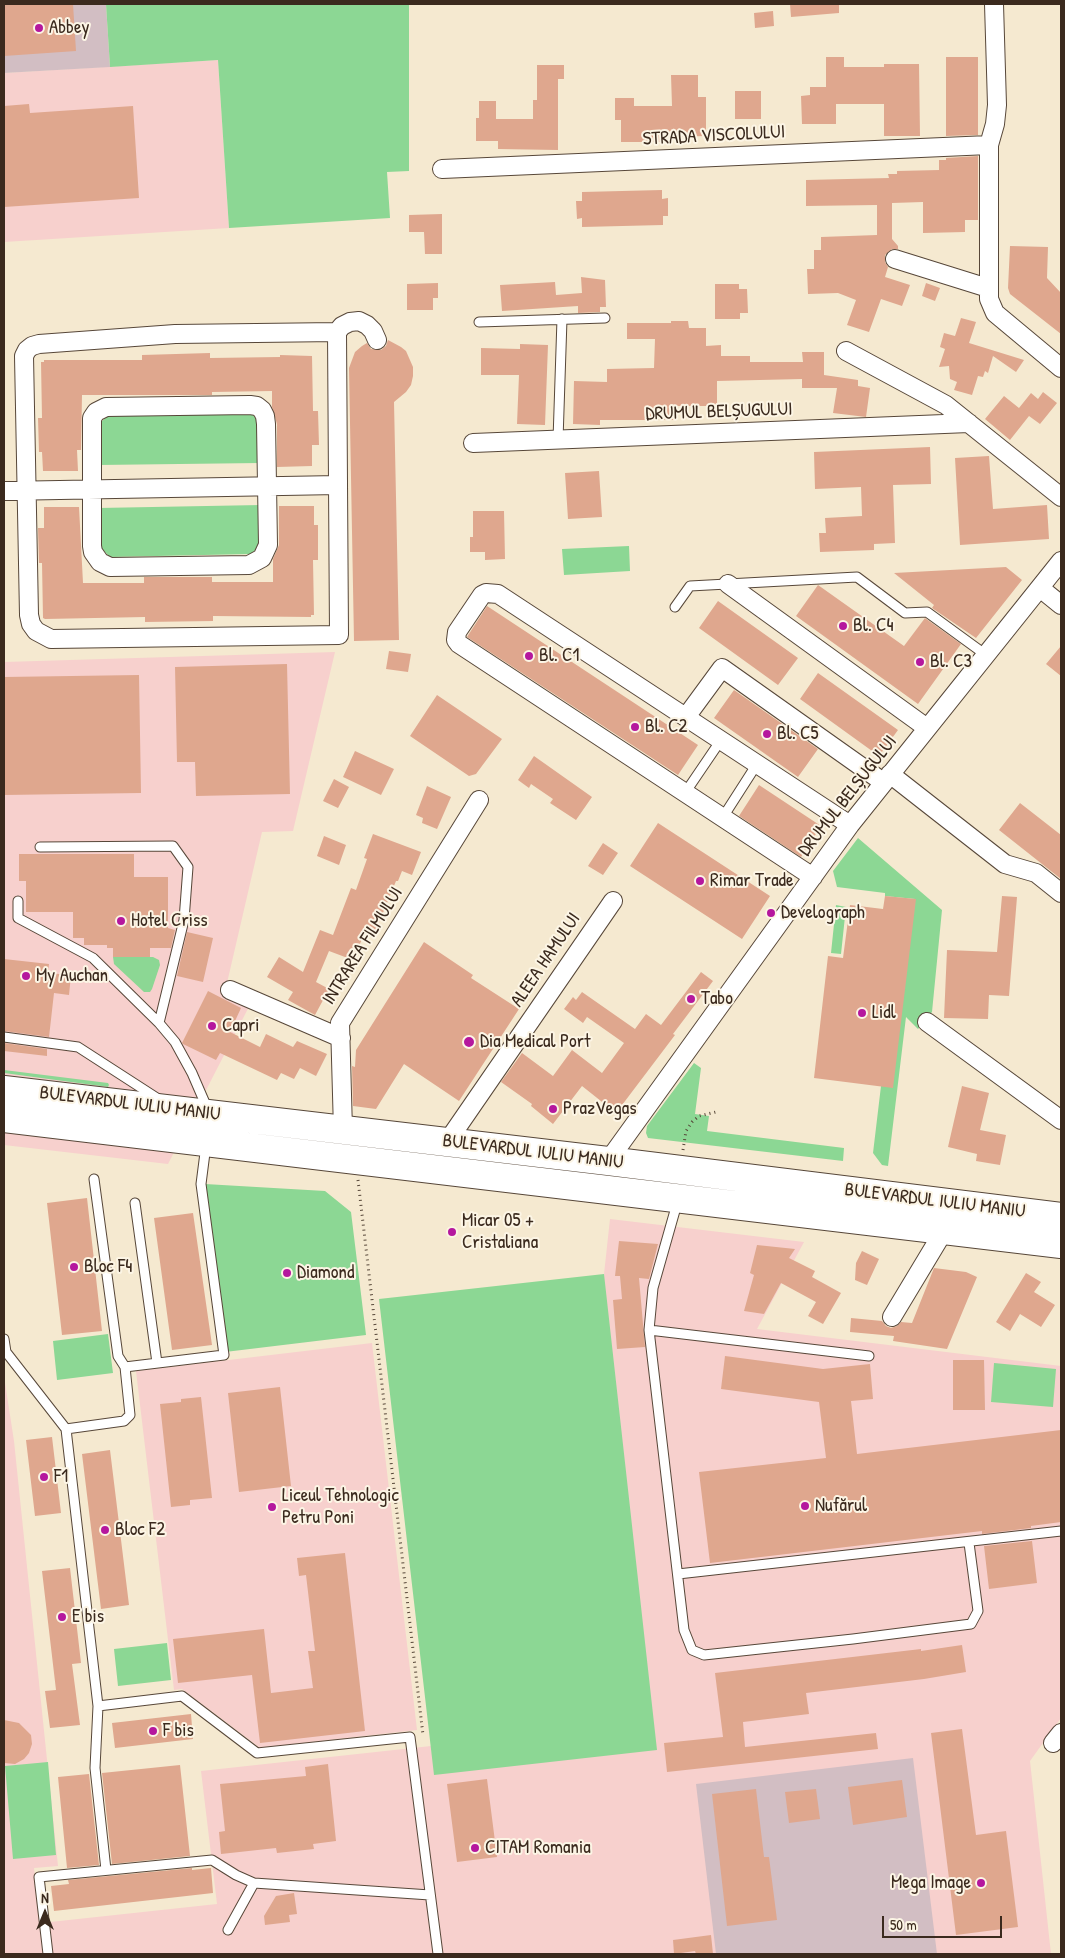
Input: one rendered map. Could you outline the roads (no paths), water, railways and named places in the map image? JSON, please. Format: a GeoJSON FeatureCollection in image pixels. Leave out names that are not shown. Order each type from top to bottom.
{"type":"FeatureCollection","features":[{"type":"Feature","properties":{"kind":"main road","name":"BULEVARDUL IULIU MANIU"},"geometry":{"type":"LineString","coordinates":[[4,1090],[608,1161],[1061,1217]]}},
{"type":"Feature","properties":{"kind":"main road"},"geometry":{"type":"LineString","coordinates":[[206,1142],[210,1114]]}},
{"type":"Feature","properties":{"kind":"main road","name":"BULEVARDUL IULIU MANIU"},"geometry":{"type":"LineString","coordinates":[[4,1118],[1061,1244]]}},
{"type":"Feature","properties":{"kind":"main road"},"geometry":{"type":"LineString","coordinates":[[679,1198],[681,1170]]}},
{"type":"Feature","properties":{"kind":"street"},"geometry":{"type":"LineString","coordinates":[[994,4],[997,105],[995,124],[989,145],[988,288],[990,305],[995,312],[1061,368]]}},
{"type":"Feature","properties":{"kind":"street","name":"STRADA VISCOLULUI"},"geometry":{"type":"LineString","coordinates":[[442,169],[989,145]]}},
{"type":"Feature","properties":{"kind":"street"},"geometry":{"type":"LineString","coordinates":[[895,260],[988,288]]}},
{"type":"Feature","properties":{"kind":"street"},"geometry":{"type":"LineString","coordinates":[[337,332],[175,334],[32,346],[24,356],[29,615],[31,624],[36,631],[42,636],[51,639],[339,635],[337,332],[342,326],[350,322],[359,321],[373,331],[377,340]]}},
{"type":"Feature","properties":{"kind":"street"},"geometry":{"type":"LineString","coordinates":[[846,351],[946,405],[1061,498]]}},
{"type":"Feature","properties":{"kind":"street"},"geometry":{"type":"LineString","coordinates":[[250,405],[257,406],[266,416],[266,551],[259,562],[249,565],[105,566],[93,552],[92,489],[92,418],[100,409],[125,406],[250,405]]}},
{"type":"Feature","properties":{"kind":"street","name":"DRUMUL BELȘUGULUI"},"geometry":{"type":"LineString","coordinates":[[473,443],[969,423]]}},
{"type":"Feature","properties":{"kind":"street"},"geometry":{"type":"LineString","coordinates":[[4,491],[338,485]]}},
{"type":"Feature","properties":{"kind":"street","name":"DRUMUL BELȘUGULUI"},"geometry":{"type":"LineString","coordinates":[[608,1161],[850,825],[1061,561]]}},
{"type":"Feature","properties":{"kind":"street"},"geometry":{"type":"LineString","coordinates":[[728,584],[928,728]]}},
{"type":"Feature","properties":{"kind":"street"},"geometry":{"type":"LineString","coordinates":[[1040,588],[1061,605]]}},
{"type":"Feature","properties":{"kind":"street"},"geometry":{"type":"LineString","coordinates":[[813,877],[459,644],[456,640],[457,632],[482,595],[486,592],[498,594],[850,825]]}},
{"type":"Feature","properties":{"kind":"street"},"geometry":{"type":"LineString","coordinates":[[686,717],[722,668],[887,778],[1005,864],[1036,873],[1061,893]]}},
{"type":"Feature","properties":{"kind":"street","name":"INTRAREA FILMULUI"},"geometry":{"type":"LineString","coordinates":[[343,1130],[340,1023],[479,800]]}},
{"type":"Feature","properties":{"kind":"street","name":"ALEEA HAMULUI"},"geometry":{"type":"LineString","coordinates":[[448,1142],[613,901]]}},
{"type":"Feature","properties":{"kind":"street"},"geometry":{"type":"LineString","coordinates":[[230,990],[341,1038]]}},
{"type":"Feature","properties":{"kind":"street"},"geometry":{"type":"LineString","coordinates":[[927,1022],[1061,1120]]}},
{"type":"Feature","properties":{"kind":"street"},"geometry":{"type":"LineString","coordinates":[[892,1317],[944,1229]]}},
{"type":"Feature","properties":{"kind":"lane"},"geometry":{"type":"LineString","coordinates":[[479,322],[604,318]]}},
{"type":"Feature","properties":{"kind":"lane"},"geometry":{"type":"LineString","coordinates":[[558,440],[562,319]]}},
{"type":"Feature","properties":{"kind":"lane"},"geometry":{"type":"LineString","coordinates":[[675,607],[690,586],[857,577],[905,613],[927,612],[986,655]]}},
{"type":"Feature","properties":{"kind":"lane"},"geometry":{"type":"LineString","coordinates":[[685,793],[721,740]]}},
{"type":"Feature","properties":{"kind":"lane"},"geometry":{"type":"LineString","coordinates":[[723,817],[757,764]]}},
{"type":"Feature","properties":{"kind":"lane"},"geometry":{"type":"LineString","coordinates":[[40,847],[172,846],[188,867],[184,920],[159,1023]]}},
{"type":"Feature","properties":{"kind":"lane"},"geometry":{"type":"LineString","coordinates":[[18,901],[18,918],[94,958],[159,1023],[175,1042],[192,1073],[210,1114]]}},
{"type":"Feature","properties":{"kind":"lane"},"geometry":{"type":"LineString","coordinates":[[4,1037],[78,1047],[174,1109]]}},
{"type":"Feature","properties":{"kind":"lane"},"geometry":{"type":"LineString","coordinates":[[125,1367],[224,1355],[201,1184],[206,1142]]}},
{"type":"Feature","properties":{"kind":"lane"},"geometry":{"type":"LineString","coordinates":[[66,1429],[124,1421],[130,1415],[125,1367],[118,1356],[94,1179]]}},
{"type":"Feature","properties":{"kind":"lane"},"geometry":{"type":"LineString","coordinates":[[679,1198],[653,1288],[649,1330],[684,1630],[692,1650],[704,1655],[971,1624],[978,1611],[968,1543]]}},
{"type":"Feature","properties":{"kind":"lane"},"geometry":{"type":"LineString","coordinates":[[135,1203],[157,1363]]}},
{"type":"Feature","properties":{"kind":"lane"},"geometry":{"type":"LineString","coordinates":[[649,1330],[869,1356]]}},
{"type":"Feature","properties":{"kind":"lane"},"geometry":{"type":"LineString","coordinates":[[4,1339],[6,1352],[66,1429],[98,1706],[95,1768],[106,1870]]}},
{"type":"Feature","properties":{"kind":"lane"},"geometry":{"type":"LineString","coordinates":[[678,1574],[968,1543],[1061,1531]]}},
{"type":"Feature","properties":{"kind":"lane"},"geometry":{"type":"LineString","coordinates":[[98,1706],[182,1696],[257,1752],[410,1737],[438,1954]]}},
{"type":"Feature","properties":{"kind":"lane"},"geometry":{"type":"LineString","coordinates":[[48,1954],[39,1877],[212,1860],[236,1875],[254,1883],[430,1895]]}},
{"type":"Feature","properties":{"kind":"lane"},"geometry":{"type":"LineString","coordinates":[[228,1930],[254,1883]]}},
{"type":"Feature","properties":{"kind":"place","name":"Abbey"},"geometry":{"type":"Point","coordinates":[39,28]}},
{"type":"Feature","properties":{"kind":"place","name":"Bl. C4"},"geometry":{"type":"Point","coordinates":[843,626]}},
{"type":"Feature","properties":{"kind":"place","name":"Bl. C1"},"geometry":{"type":"Point","coordinates":[529,656]}},
{"type":"Feature","properties":{"kind":"place","name":"Bl. C3"},"geometry":{"type":"Point","coordinates":[920,662]}},
{"type":"Feature","properties":{"kind":"place","name":"Bl. C2"},"geometry":{"type":"Point","coordinates":[635,727]}},
{"type":"Feature","properties":{"kind":"place","name":"Bl. C5"},"geometry":{"type":"Point","coordinates":[767,734]}},
{"type":"Feature","properties":{"kind":"place","name":"Rimar Trade"},"geometry":{"type":"Point","coordinates":[700,881]}},
{"type":"Feature","properties":{"kind":"place","name":"Develograph"},"geometry":{"type":"Point","coordinates":[771,913]}},
{"type":"Feature","properties":{"kind":"place","name":"Hotel Criss"},"geometry":{"type":"Point","coordinates":[121,921]}},
{"type":"Feature","properties":{"kind":"place","name":"My Auchan"},"geometry":{"type":"Point","coordinates":[26,976]}},
{"type":"Feature","properties":{"kind":"place","name":"Tabo"},"geometry":{"type":"Point","coordinates":[691,999]}},
{"type":"Feature","properties":{"kind":"place","name":"Lidl"},"geometry":{"type":"Point","coordinates":[862,1013]}},
{"type":"Feature","properties":{"kind":"place","name":"Capri"},"geometry":{"type":"Point","coordinates":[212,1026]}},
{"type":"Feature","properties":{"kind":"place","name":"Dia Medical Port"},"geometry":{"type":"Point","coordinates":[469,1042]}},
{"type":"Feature","properties":{"kind":"place","name":"PrazVegas"},"geometry":{"type":"Point","coordinates":[553,1109]}},
{"type":"Feature","properties":{"kind":"place","name":"Micar 05 + Cristaliana"},"geometry":{"type":"Point","coordinates":[452,1232]}},
{"type":"Feature","properties":{"kind":"place","name":"Bloc F4"},"geometry":{"type":"Point","coordinates":[74,1267]}},
{"type":"Feature","properties":{"kind":"place","name":"Diamond"},"geometry":{"type":"Point","coordinates":[287,1273]}},
{"type":"Feature","properties":{"kind":"place","name":"F1"},"geometry":{"type":"Point","coordinates":[44,1477]}},
{"type":"Feature","properties":{"kind":"place","name":"Nufărul"},"geometry":{"type":"Point","coordinates":[805,1506]}},
{"type":"Feature","properties":{"kind":"place","name":"Liceul Tehnologic Petru Poni"},"geometry":{"type":"Point","coordinates":[272,1507]}},
{"type":"Feature","properties":{"kind":"place","name":"Bloc F2"},"geometry":{"type":"Point","coordinates":[105,1530]}},
{"type":"Feature","properties":{"kind":"place","name":"E bis"},"geometry":{"type":"Point","coordinates":[62,1617]}},
{"type":"Feature","properties":{"kind":"place","name":"F bis"},"geometry":{"type":"Point","coordinates":[153,1731]}},
{"type":"Feature","properties":{"kind":"place","name":"CITAM Romania"},"geometry":{"type":"Point","coordinates":[475,1848]}},
{"type":"Feature","properties":{"kind":"place","name":"Mega Image"},"geometry":{"type":"Point","coordinates":[981,1883]}}]}
